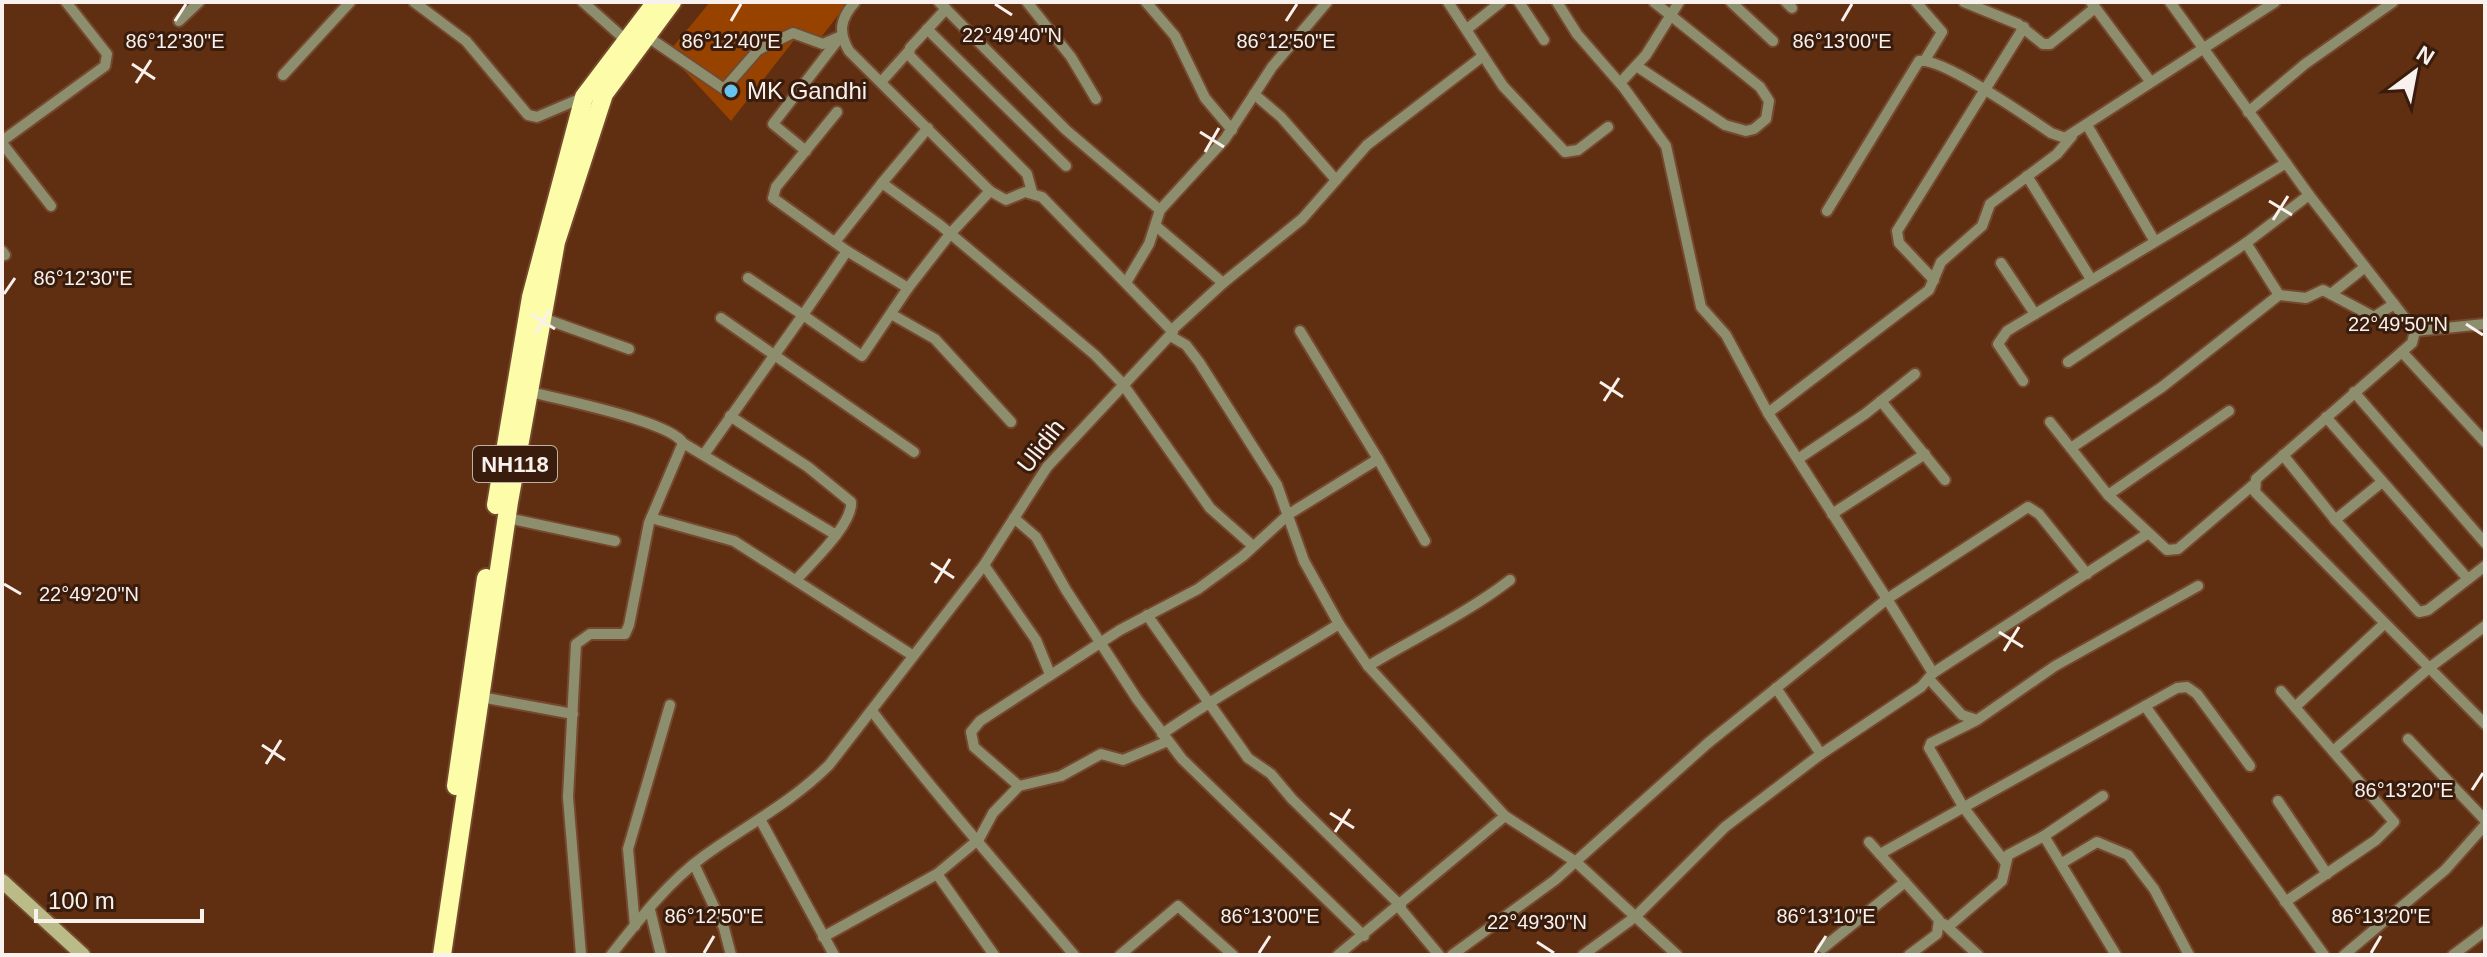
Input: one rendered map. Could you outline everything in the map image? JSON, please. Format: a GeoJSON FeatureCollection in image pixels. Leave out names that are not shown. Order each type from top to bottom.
{"type":"FeatureCollection","features":[{"type":"Feature","properties":{"kind":"highway","name":"NH118"},"geometry":{"type":"LineString","coordinates":[[442,955],[527,391],[556,242],[604,94],[656,2]]}},
{"type":"Feature","properties":{"kind":"highway","name":"NH118"},"geometry":{"type":"LineString","coordinates":[[432,955],[464,714],[528,311],[547,229],[584,97],[672,2]]}},
{"type":"Feature","properties":{"kind":"main road"},"geometry":{"type":"LineString","coordinates":[[2,881],[83,955]]}},
{"type":"Feature","properties":{"kind":"street"},"geometry":{"type":"LineString","coordinates":[[51,206],[2,142],[105,66],[107,54],[66,2]]}},
{"type":"Feature","properties":{"kind":"street"},"geometry":{"type":"LineString","coordinates":[[179,21],[199,2]]}},
{"type":"Feature","properties":{"kind":"street"},"geometry":{"type":"LineString","coordinates":[[283,75],[350,2]]}},
{"type":"Feature","properties":{"kind":"street"},"geometry":{"type":"LineString","coordinates":[[414,2],[466,41],[528,115],[537,117],[584,97],[604,94]]}},
{"type":"Feature","properties":{"kind":"street"},"geometry":{"type":"LineString","coordinates":[[583,2],[635,41],[724,89],[758,50],[793,33],[823,44],[841,36]]}},
{"type":"Feature","properties":{"kind":"street"},"geometry":{"type":"LineString","coordinates":[[855,2],[841,22],[841,36],[849,51],[990,191],[1006,200],[1032,192]]}},
{"type":"Feature","properties":{"kind":"street"},"geometry":{"type":"LineString","coordinates":[[1027,2],[1071,57],[1096,99]]}},
{"type":"Feature","properties":{"kind":"street"},"geometry":{"type":"LineString","coordinates":[[1146,2],[1175,36],[1205,98],[1232,130]]}},
{"type":"Feature","properties":{"kind":"street"},"geometry":{"type":"LineString","coordinates":[[1127,281],[1149,244],[1160,210],[1232,130],[1285,50],[1319,15],[1327,2]]}},
{"type":"Feature","properties":{"kind":"street"},"geometry":{"type":"LineString","coordinates":[[1448,2],[1503,86],[1565,152],[1578,150],[1608,127]]}},
{"type":"Feature","properties":{"kind":"street"},"geometry":{"type":"LineString","coordinates":[[1467,29],[1501,2]]}},
{"type":"Feature","properties":{"kind":"street"},"geometry":{"type":"LineString","coordinates":[[1519,2],[1544,40]]}},
{"type":"Feature","properties":{"kind":"street"},"geometry":{"type":"LineString","coordinates":[[1557,2],[1577,34],[1620,83],[1666,146],[1701,307],[1726,335],[1768,413],[1887,599],[1931,677],[1962,715],[1977,720]]}},
{"type":"Feature","properties":{"kind":"street"},"geometry":{"type":"LineString","coordinates":[[1638,67],[1734,129],[1754,129],[1766,119],[1769,101],[1760,87],[1654,2]]}},
{"type":"Feature","properties":{"kind":"street"},"geometry":{"type":"LineString","coordinates":[[1620,83],[1638,67],[1679,2]]}},
{"type":"Feature","properties":{"kind":"street"},"geometry":{"type":"LineString","coordinates":[[1731,2],[1773,41]]}},
{"type":"Feature","properties":{"kind":"street"},"geometry":{"type":"LineString","coordinates":[[1964,2],[2024,27],[2043,44],[2050,44],[2093,5],[2150,81]]}},
{"type":"Feature","properties":{"kind":"street"},"geometry":{"type":"LineString","coordinates":[[2050,422],[2108,495],[2147,534],[2173,551],[2253,485],[2416,337],[2415,331],[2309,195],[2170,2]]}},
{"type":"Feature","properties":{"kind":"street"},"geometry":{"type":"LineString","coordinates":[[1768,413],[1929,290],[1941,262],[1982,226],[1990,204],[2057,154],[2072,136],[2150,81],[2275,2]]}},
{"type":"Feature","properties":{"kind":"street"},"geometry":{"type":"LineString","coordinates":[[2248,112],[2305,64],[2393,2]]}},
{"type":"Feature","properties":{"kind":"street"},"geometry":{"type":"LineString","coordinates":[[1827,211],[1914,67],[1925,60],[1942,32],[1920,3]]}},
{"type":"Feature","properties":{"kind":"street"},"geometry":{"type":"LineString","coordinates":[[881,82],[927,29],[943,5],[1066,130],[1160,210]]}},
{"type":"Feature","properties":{"kind":"street"},"geometry":{"type":"LineString","coordinates":[[1934,280],[1899,243],[1897,231],[2024,27]]}},
{"type":"Feature","properties":{"kind":"street"},"geometry":{"type":"LineString","coordinates":[[927,29],[1066,166]]}},
{"type":"Feature","properties":{"kind":"street"},"geometry":{"type":"LineString","coordinates":[[806,151],[773,124],[841,36]]}},
{"type":"Feature","properties":{"kind":"street"},"geometry":{"type":"LineString","coordinates":[[908,52],[1027,174],[1032,192],[1127,281],[1186,345],[1216,386],[1277,485],[1304,561],[1339,624],[1368,666],[1505,816],[1576,862],[1677,955]]}},
{"type":"Feature","properties":{"kind":"street","name":"Ulidih"},"geometry":{"type":"LineString","coordinates":[[611,955],[694,864],[804,791],[829,765],[984,565],[1047,467],[1122,383],[1223,283],[1302,219],[1367,145],[1483,56]]}},
{"type":"Feature","properties":{"kind":"street"},"geometry":{"type":"LineString","coordinates":[[1925,60],[1983,90],[2058,137],[2072,136]]}},
{"type":"Feature","properties":{"kind":"street"},"geometry":{"type":"LineString","coordinates":[[1254,94],[1281,117],[1336,180]]}},
{"type":"Feature","properties":{"kind":"street"},"geometry":{"type":"LineString","coordinates":[[837,112],[776,187],[773,198],[847,251],[908,288]]}},
{"type":"Feature","properties":{"kind":"street"},"geometry":{"type":"LineString","coordinates":[[2087,125],[2154,240]]}},
{"type":"Feature","properties":{"kind":"street"},"geometry":{"type":"LineString","coordinates":[[835,242],[928,128]]}},
{"type":"Feature","properties":{"kind":"street"},"geometry":{"type":"LineString","coordinates":[[2023,381],[1998,344],[2007,331],[2286,163]]}},
{"type":"Feature","properties":{"kind":"street"},"geometry":{"type":"LineString","coordinates":[[2027,176],[2091,279]]}},
{"type":"Feature","properties":{"kind":"street"},"geometry":{"type":"LineString","coordinates":[[882,183],[1049,313],[1122,383],[1210,508],[1253,546]]}},
{"type":"Feature","properties":{"kind":"street"},"geometry":{"type":"LineString","coordinates":[[748,278],[862,356],[908,288],[950,234],[990,191]]}},
{"type":"Feature","properties":{"kind":"street"},"geometry":{"type":"LineString","coordinates":[[2068,362],[2246,243],[2309,195]]}},
{"type":"Feature","properties":{"kind":"street"},"geometry":{"type":"LineString","coordinates":[[1156,226],[1223,283]]}},
{"type":"Feature","properties":{"kind":"street"},"geometry":{"type":"LineString","coordinates":[[2246,243],[2279,295]]}},
{"type":"Feature","properties":{"kind":"street"},"geometry":{"type":"LineString","coordinates":[[705,453],[847,251]]}},
{"type":"Feature","properties":{"kind":"street"},"geometry":{"type":"LineString","coordinates":[[2001,263],[2035,314]]}},
{"type":"Feature","properties":{"kind":"street"},"geometry":{"type":"LineString","coordinates":[[2331,294],[2365,267]]}},
{"type":"Feature","properties":{"kind":"street"},"geometry":{"type":"LineString","coordinates":[[2071,448],[2162,387],[2279,295],[2306,298],[2317,290],[2374,317],[2394,304]]}},
{"type":"Feature","properties":{"kind":"street"},"geometry":{"type":"LineString","coordinates":[[891,314],[935,339],[1011,422]]}},
{"type":"Feature","properties":{"kind":"street"},"geometry":{"type":"LineString","coordinates":[[540,317],[629,349]]}},
{"type":"Feature","properties":{"kind":"street"},"geometry":{"type":"LineString","coordinates":[[721,318],[774,358],[872,420],[914,452]]}},
{"type":"Feature","properties":{"kind":"street"},"geometry":{"type":"LineString","coordinates":[[2415,331],[2485,324]]}},
{"type":"Feature","properties":{"kind":"street"},"geometry":{"type":"LineString","coordinates":[[1300,331],[1425,541]]}},
{"type":"Feature","properties":{"kind":"street"},"geometry":{"type":"LineString","coordinates":[[2402,352],[2485,442]]}},
{"type":"Feature","properties":{"kind":"street"},"geometry":{"type":"LineString","coordinates":[[1798,459],[1915,374]]}},
{"type":"Feature","properties":{"kind":"street"},"geometry":{"type":"LineString","coordinates":[[527,391],[673,432],[683,443],[705,453],[836,535]]}},
{"type":"Feature","properties":{"kind":"street"},"geometry":{"type":"LineString","coordinates":[[2354,392],[2485,543]]}},
{"type":"Feature","properties":{"kind":"street"},"geometry":{"type":"LineString","coordinates":[[1881,401],[1945,480]]}},
{"type":"Feature","properties":{"kind":"street"},"geometry":{"type":"LineString","coordinates":[[2108,495],[2229,411]]}},
{"type":"Feature","properties":{"kind":"street"},"geometry":{"type":"LineString","coordinates":[[730,416],[847,496],[852,509],[836,535],[797,579]]}},
{"type":"Feature","properties":{"kind":"street"},"geometry":{"type":"LineString","coordinates":[[2326,417],[2468,579]]}},
{"type":"Feature","properties":{"kind":"street"},"geometry":{"type":"LineString","coordinates":[[581,955],[568,797],[576,644],[590,634],[625,634],[651,518],[683,443]]}},
{"type":"Feature","properties":{"kind":"street"},"geometry":{"type":"LineString","coordinates":[[1832,514],[1925,454]]}},
{"type":"Feature","properties":{"kind":"street"},"geometry":{"type":"LineString","coordinates":[[2283,455],[2335,520],[2419,612],[2428,610],[2485,566]]}},
{"type":"Feature","properties":{"kind":"street"},"geometry":{"type":"LineString","coordinates":[[1019,786],[974,747],[971,732],[980,721],[1147,615],[1198,589],[1289,514],[1378,459]]}},
{"type":"Feature","properties":{"kind":"street"},"geometry":{"type":"LineString","coordinates":[[2335,520],[2382,482]]}},
{"type":"Feature","properties":{"kind":"street"},"geometry":{"type":"LineString","coordinates":[[2253,485],[2255,492],[2485,724]]}},
{"type":"Feature","properties":{"kind":"street"},"geometry":{"type":"LineString","coordinates":[[1452,955],[1576,862],[1708,743],[1887,599],[2028,507],[2039,514],[2087,574]]}},
{"type":"Feature","properties":{"kind":"street"},"geometry":{"type":"LineString","coordinates":[[507,518],[615,541]]}},
{"type":"Feature","properties":{"kind":"street"},"geometry":{"type":"LineString","coordinates":[[651,518],[726,537],[797,579],[912,655]]}},
{"type":"Feature","properties":{"kind":"street"},"geometry":{"type":"LineString","coordinates":[[1014,518],[1036,537],[1066,590],[1165,738],[1364,936]]}},
{"type":"Feature","properties":{"kind":"street"},"geometry":{"type":"LineString","coordinates":[[1583,955],[1635,917],[1725,827],[1821,754],[2147,534]]}},
{"type":"Feature","properties":{"kind":"street"},"geometry":{"type":"LineString","coordinates":[[984,565],[1036,640],[1050,674]]}},
{"type":"Feature","properties":{"kind":"street"},"geometry":{"type":"LineString","coordinates":[[1368,666],[1421,634],[1468,611],[1510,580]]}},
{"type":"Feature","properties":{"kind":"street"},"geometry":{"type":"LineString","coordinates":[[2005,862],[1963,806],[1929,748],[1931,743],[1977,720],[2055,666],[2198,586]]}},
{"type":"Feature","properties":{"kind":"street"},"geometry":{"type":"LineString","coordinates":[[1147,615],[1248,758],[1271,774],[1292,799],[1400,906],[1439,955]]}},
{"type":"Feature","properties":{"kind":"street"},"geometry":{"type":"LineString","coordinates":[[823,937],[937,874],[979,839],[1001,802],[1019,786],[1061,776],[1101,754],[1123,760],[1165,738],[1208,702],[1271,669],[1339,624]]}},
{"type":"Feature","properties":{"kind":"street"},"geometry":{"type":"LineString","coordinates":[[2295,707],[2384,624]]}},
{"type":"Feature","properties":{"kind":"street"},"geometry":{"type":"LineString","coordinates":[[2333,751],[2429,668],[2484,628]]}},
{"type":"Feature","properties":{"kind":"street"},"geometry":{"type":"LineString","coordinates":[[1776,688],[1821,754]]}},
{"type":"Feature","properties":{"kind":"street"},"geometry":{"type":"LineString","coordinates":[[1880,854],[2177,688],[2192,689],[2250,766]]}},
{"type":"Feature","properties":{"kind":"street"},"geometry":{"type":"LineString","coordinates":[[2281,691],[2394,822],[2376,840],[2285,902]]}},
{"type":"Feature","properties":{"kind":"street"},"geometry":{"type":"LineString","coordinates":[[481,697],[573,714]]}},
{"type":"Feature","properties":{"kind":"street"},"geometry":{"type":"LineString","coordinates":[[635,926],[628,849],[654,770],[670,705]]}},
{"type":"Feature","properties":{"kind":"street"},"geometry":{"type":"LineString","coordinates":[[2145,706],[2324,955]]}},
{"type":"Feature","properties":{"kind":"street"},"geometry":{"type":"LineString","coordinates":[[872,711],[936,795],[979,839],[1074,955]]}},
{"type":"Feature","properties":{"kind":"street"},"geometry":{"type":"LineString","coordinates":[[2344,955],[2445,870],[2485,822],[2408,739]]}},
{"type":"Feature","properties":{"kind":"street"},"geometry":{"type":"LineString","coordinates":[[1909,955],[1937,934],[1943,924],[2002,881],[2008,855],[2044,836],[2103,796]]}},
{"type":"Feature","properties":{"kind":"street"},"geometry":{"type":"LineString","coordinates":[[2278,801],[2327,874]]}},
{"type":"Feature","properties":{"kind":"street"},"geometry":{"type":"LineString","coordinates":[[1338,955],[1505,816]]}},
{"type":"Feature","properties":{"kind":"street"},"geometry":{"type":"LineString","coordinates":[[761,821],[834,955]]}},
{"type":"Feature","properties":{"kind":"street"},"geometry":{"type":"LineString","coordinates":[[2044,836],[2116,955]]}},
{"type":"Feature","properties":{"kind":"street"},"geometry":{"type":"LineString","coordinates":[[1869,842],[1943,924],[1978,955]]}},
{"type":"Feature","properties":{"kind":"street"},"geometry":{"type":"LineString","coordinates":[[2062,863],[2097,842],[2128,855],[2154,889],[2189,955]]}},
{"type":"Feature","properties":{"kind":"street"},"geometry":{"type":"LineString","coordinates":[[694,864],[724,928],[731,955]]}},
{"type":"Feature","properties":{"kind":"street"},"geometry":{"type":"LineString","coordinates":[[937,874],[994,955]]}},
{"type":"Feature","properties":{"kind":"street"},"geometry":{"type":"LineString","coordinates":[[1823,948],[1905,882]]}},
{"type":"Feature","properties":{"kind":"street"},"geometry":{"type":"LineString","coordinates":[[1120,955],[1178,906],[1233,955]]}},
{"type":"Feature","properties":{"kind":"street"},"geometry":{"type":"LineString","coordinates":[[650,910],[661,955]]}},
{"type":"Feature","properties":{"kind":"street"},"geometry":{"type":"LineString","coordinates":[[2453,955],[2485,931]]}},
{"type":"Feature","properties":{"kind":"shaded area"},"geometry":{"type":"Polygon","coordinates":[[[710,2],[848,2],[813,48],[795,39],[731,121],[668,53],[710,2]]]}},
{"type":"Feature","properties":{"kind":"place","name":"MK Gandhi"},"geometry":{"type":"Point","coordinates":[731,91]}}]}
